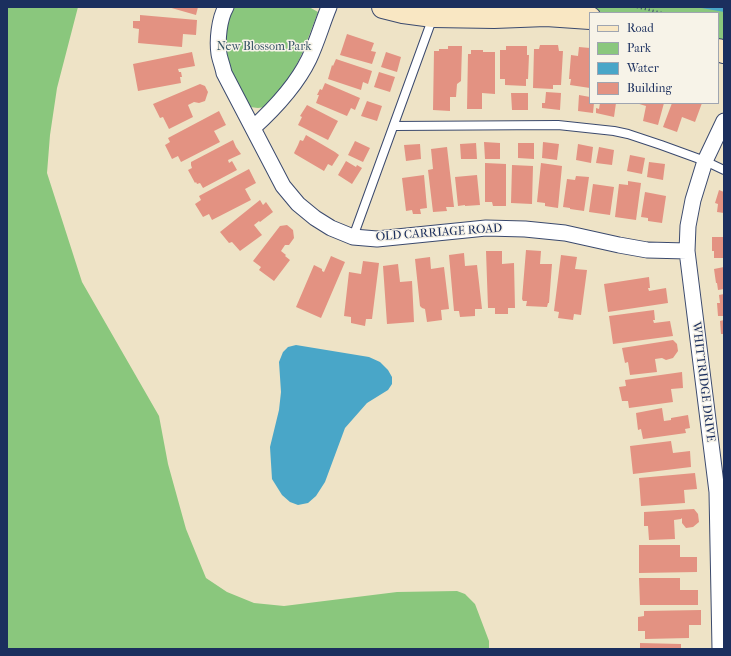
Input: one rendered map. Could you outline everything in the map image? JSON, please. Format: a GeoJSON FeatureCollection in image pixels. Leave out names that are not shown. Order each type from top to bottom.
{"type":"FeatureCollection","features":[{"type":"Feature","properties":{"kind":"street","name":"OLD CARRIAGE ROAD"},"geometry":{"type":"LineString","coordinates":[[226,7],[219,32],[219,53],[224,73],[283,186],[298,204],[315,218],[331,228],[353,237],[377,239],[486,228],[525,228],[565,233],[647,250],[687,251]]}},
{"type":"Feature","properties":{"kind":"street"},"geometry":{"type":"LineString","coordinates":[[253,128],[282,100],[295,82],[308,59],[329,7]]}},
{"type":"Feature","properties":{"kind":"street"},"geometry":{"type":"LineString","coordinates":[[383,7],[403,12],[433,16],[494,17],[546,15],[589,18]]}},
{"type":"Feature","properties":{"kind":"street","name":"WHITTRIDGE DRIVE"},"geometry":{"type":"LineString","coordinates":[[720,649],[720,492],[687,251],[688,226],[693,200],[705,161],[724,121]]}},
{"type":"Feature","properties":{"kind":"lane"},"geometry":{"type":"LineString","coordinates":[[353,237],[433,16]]}},
{"type":"Feature","properties":{"kind":"lane"},"geometry":{"type":"LineString","coordinates":[[394,126],[558,125],[598,130],[628,134],[705,161],[724,170]]}},
{"type":"Feature","properties":{"kind":"path"},"geometry":{"type":"LineString","coordinates":[[637,7],[658,12]]}},
{"type":"Feature","properties":{"kind":"green space"},"geometry":{"type":"Polygon","coordinates":[[[7,7],[78,7],[57,88],[50,135],[47,173],[82,282],[159,416],[168,464],[186,529],[206,578],[227,592],[254,603],[284,606],[397,592],[457,591],[465,594],[475,604],[489,641],[489,649],[7,649],[7,7]]]}},
{"type":"Feature","properties":{"kind":"green space","name":"New Blossom Park"},"geometry":{"type":"Polygon","coordinates":[[[234,7],[309,7],[318,12],[304,49],[288,80],[265,107],[250,107],[245,103],[227,61],[225,43],[227,26],[234,7]]]}},
{"type":"Feature","properties":{"kind":"green space"},"geometry":{"type":"Polygon","coordinates":[[[427,7],[724,7],[724,43],[719,41],[719,12],[602,12],[552,8],[427,7]]]}},
{"type":"Feature","properties":{"kind":"water"},"geometry":{"type":"Polygon","coordinates":[[[696,7],[724,7],[724,12],[696,7]]]}},
{"type":"Feature","properties":{"kind":"water"},"geometry":{"type":"Polygon","coordinates":[[[296,345],[369,357],[380,362],[388,370],[392,377],[392,384],[388,390],[367,403],[345,428],[325,482],[316,496],[308,503],[298,505],[290,502],[282,495],[272,479],[270,447],[279,410],[281,392],[279,362],[283,352],[288,347],[296,345]]]}},
{"type":"Feature","properties":{"kind":"building"},"geometry":{"type":"Polygon","coordinates":[[[168,7],[198,7],[196,15],[168,7]]]}},
{"type":"Feature","properties":{"kind":"building"},"geometry":{"type":"Polygon","coordinates":[[[140,15],[197,20],[196,35],[183,34],[182,47],[138,43],[139,29],[133,28],[133,21],[140,21],[140,15]]]}},
{"type":"Feature","properties":{"kind":"building"},"geometry":{"type":"Polygon","coordinates":[[[347,34],[374,43],[371,51],[376,52],[372,64],[340,55],[347,34]]]}},
{"type":"Feature","properties":{"kind":"building"},"geometry":{"type":"Polygon","coordinates":[[[540,45],[558,45],[559,51],[563,51],[561,85],[553,85],[553,89],[533,88],[534,49],[539,49],[540,45]]]}},
{"type":"Feature","properties":{"kind":"building"},"geometry":{"type":"Polygon","coordinates":[[[448,46],[462,46],[461,81],[457,84],[456,97],[450,97],[450,111],[433,110],[434,51],[439,51],[439,49],[448,49],[448,46]]]}},
{"type":"Feature","properties":{"kind":"building"},"geometry":{"type":"Polygon","coordinates":[[[506,46],[527,46],[527,55],[529,55],[528,79],[526,79],[526,86],[505,85],[505,79],[500,79],[500,50],[506,50],[506,46]]]}},
{"type":"Feature","properties":{"kind":"building"},"geometry":{"type":"Polygon","coordinates":[[[579,47],[589,48],[589,88],[570,85],[571,55],[578,56],[579,47]]]}},
{"type":"Feature","properties":{"kind":"building"},"geometry":{"type":"Polygon","coordinates":[[[471,50],[495,52],[495,94],[482,93],[482,109],[467,109],[468,54],[471,54],[471,50]]]}},
{"type":"Feature","properties":{"kind":"building"},"geometry":{"type":"Polygon","coordinates":[[[192,52],[195,66],[178,69],[179,72],[181,72],[181,83],[138,91],[133,64],[192,52]]]}},
{"type":"Feature","properties":{"kind":"building"},"geometry":{"type":"Polygon","coordinates":[[[386,52],[401,57],[397,72],[381,67],[386,52]]]}},
{"type":"Feature","properties":{"kind":"building"},"geometry":{"type":"Polygon","coordinates":[[[336,59],[372,71],[368,84],[363,82],[361,90],[328,79],[332,65],[333,66],[336,59]]]}},
{"type":"Feature","properties":{"kind":"building"},"geometry":{"type":"Polygon","coordinates":[[[379,72],[395,77],[390,92],[374,87],[379,72]]]}},
{"type":"Feature","properties":{"kind":"building"},"geometry":{"type":"Polygon","coordinates":[[[325,83],[360,98],[355,110],[351,108],[347,116],[316,103],[319,95],[317,95],[320,89],[322,90],[325,83]]]}},
{"type":"Feature","properties":{"kind":"building"},"geometry":{"type":"Polygon","coordinates":[[[200,84],[205,86],[208,92],[205,101],[199,103],[194,102],[188,105],[193,117],[169,129],[163,117],[160,118],[153,104],[200,84]]]}},
{"type":"Feature","properties":{"kind":"building"},"geometry":{"type":"Polygon","coordinates":[[[546,92],[561,93],[560,110],[542,108],[542,103],[545,103],[546,92]]]}},
{"type":"Feature","properties":{"kind":"building"},"geometry":{"type":"Polygon","coordinates":[[[511,93],[528,93],[528,110],[512,110],[511,93]]]}},
{"type":"Feature","properties":{"kind":"building"},"geometry":{"type":"Polygon","coordinates":[[[579,95],[589,97],[589,104],[594,104],[593,113],[578,111],[579,95]]]}},
{"type":"Feature","properties":{"kind":"building"},"geometry":{"type":"Polygon","coordinates":[[[367,101],[382,106],[377,121],[361,116],[367,101]]]}},
{"type":"Feature","properties":{"kind":"building"},"geometry":{"type":"Polygon","coordinates":[[[600,104],[616,104],[614,117],[596,113],[596,108],[599,109],[600,104]]]}},
{"type":"Feature","properties":{"kind":"building"},"geometry":{"type":"Polygon","coordinates":[[[639,104],[664,104],[658,125],[643,121],[646,106],[639,104]]]}},
{"type":"Feature","properties":{"kind":"building"},"geometry":{"type":"Polygon","coordinates":[[[672,104],[702,104],[695,122],[682,117],[677,132],[663,127],[672,104]]]}},
{"type":"Feature","properties":{"kind":"building"},"geometry":{"type":"Polygon","coordinates":[[[307,105],[338,121],[328,140],[298,125],[302,117],[300,116],[307,105]]]}},
{"type":"Feature","properties":{"kind":"building"},"geometry":{"type":"Polygon","coordinates":[[[219,111],[226,125],[214,131],[220,142],[181,162],[178,156],[172,159],[165,145],[170,142],[168,138],[219,111]]]}},
{"type":"Feature","properties":{"kind":"building"},"geometry":{"type":"Polygon","coordinates":[[[306,135],[339,155],[332,166],[328,164],[324,171],[294,153],[300,140],[303,141],[306,135]]]}},
{"type":"Feature","properties":{"kind":"building"},"geometry":{"type":"Polygon","coordinates":[[[233,140],[241,154],[228,160],[229,163],[232,161],[237,170],[203,188],[200,183],[195,183],[188,170],[192,168],[191,162],[233,140]]]}},
{"type":"Feature","properties":{"kind":"building"},"geometry":{"type":"Polygon","coordinates":[[[355,141],[370,148],[363,162],[348,155],[355,141]]]}},
{"type":"Feature","properties":{"kind":"building"},"geometry":{"type":"Polygon","coordinates":[[[484,142],[500,143],[500,159],[485,159],[484,142]]]}},
{"type":"Feature","properties":{"kind":"building"},"geometry":{"type":"Polygon","coordinates":[[[543,142],[559,144],[557,160],[542,158],[543,142]]]}},
{"type":"Feature","properties":{"kind":"building"},"geometry":{"type":"Polygon","coordinates":[[[476,143],[477,159],[461,159],[460,144],[476,143]]]}},
{"type":"Feature","properties":{"kind":"building"},"geometry":{"type":"Polygon","coordinates":[[[518,143],[534,143],[534,159],[518,158],[518,143]]]}},
{"type":"Feature","properties":{"kind":"building"},"geometry":{"type":"Polygon","coordinates":[[[420,144],[421,159],[406,161],[404,145],[420,144]]]}},
{"type":"Feature","properties":{"kind":"building"},"geometry":{"type":"Polygon","coordinates":[[[578,144],[593,147],[591,163],[576,160],[578,144]]]}},
{"type":"Feature","properties":{"kind":"building"},"geometry":{"type":"Polygon","coordinates":[[[447,147],[454,207],[446,207],[447,211],[433,212],[428,170],[433,169],[431,149],[447,147]]]}},
{"type":"Feature","properties":{"kind":"building"},"geometry":{"type":"Polygon","coordinates":[[[599,147],[614,150],[612,165],[596,163],[599,147]]]}},
{"type":"Feature","properties":{"kind":"building"},"geometry":{"type":"Polygon","coordinates":[[[630,155],[645,158],[642,174],[627,171],[630,155]]]}},
{"type":"Feature","properties":{"kind":"building"},"geometry":{"type":"Polygon","coordinates":[[[346,161],[356,167],[357,165],[362,168],[352,184],[338,175],[346,161]]]}},
{"type":"Feature","properties":{"kind":"building"},"geometry":{"type":"Polygon","coordinates":[[[649,162],[665,164],[663,180],[647,177],[649,162]]]}},
{"type":"Feature","properties":{"kind":"building"},"geometry":{"type":"Polygon","coordinates":[[[485,163],[506,164],[506,206],[493,206],[492,202],[485,202],[485,163]]]}},
{"type":"Feature","properties":{"kind":"building"},"geometry":{"type":"Polygon","coordinates":[[[541,163],[562,166],[558,208],[545,206],[545,203],[537,202],[541,163]]]}},
{"type":"Feature","properties":{"kind":"building"},"geometry":{"type":"Polygon","coordinates":[[[512,165],[533,166],[532,204],[511,203],[512,165]]]}},
{"type":"Feature","properties":{"kind":"building"},"geometry":{"type":"Polygon","coordinates":[[[249,169],[256,183],[245,189],[251,200],[212,220],[209,214],[203,217],[195,204],[201,200],[199,196],[249,169]]]}},
{"type":"Feature","properties":{"kind":"building"},"geometry":{"type":"Polygon","coordinates":[[[424,175],[427,208],[420,209],[421,214],[413,214],[412,210],[406,211],[402,178],[424,175]]]}},
{"type":"Feature","properties":{"kind":"building"},"geometry":{"type":"Polygon","coordinates":[[[477,175],[480,205],[458,206],[455,177],[477,175]]]}},
{"type":"Feature","properties":{"kind":"building"},"geometry":{"type":"Polygon","coordinates":[[[576,176],[589,177],[584,211],[563,207],[567,179],[575,180],[576,176]]]}},
{"type":"Feature","properties":{"kind":"building"},"geometry":{"type":"Polygon","coordinates":[[[628,181],[641,183],[636,220],[615,217],[619,184],[628,185],[628,181]]]}},
{"type":"Feature","properties":{"kind":"building"},"geometry":{"type":"Polygon","coordinates":[[[593,184],[614,187],[610,215],[589,212],[593,184]]]}},
{"type":"Feature","properties":{"kind":"building"},"geometry":{"type":"Polygon","coordinates":[[[719,190],[724,192],[724,213],[717,212],[718,204],[715,203],[719,190]]]}},
{"type":"Feature","properties":{"kind":"building"},"geometry":{"type":"Polygon","coordinates":[[[645,192],[666,196],[662,223],[648,221],[648,218],[641,217],[645,192]]]}},
{"type":"Feature","properties":{"kind":"building"},"geometry":{"type":"Polygon","coordinates":[[[260,200],[263,205],[266,202],[273,212],[254,225],[262,235],[240,251],[232,242],[229,243],[220,232],[260,200]]]}},
{"type":"Feature","properties":{"kind":"building"},"geometry":{"type":"Polygon","coordinates":[[[287,225],[293,230],[294,238],[289,245],[285,245],[281,251],[290,260],[274,281],[259,270],[261,267],[253,261],[280,226],[287,225]]]}},
{"type":"Feature","properties":{"kind":"building"},"geometry":{"type":"Polygon","coordinates":[[[712,237],[724,237],[724,258],[714,258],[714,251],[712,251],[712,237]]]}},
{"type":"Feature","properties":{"kind":"building"},"geometry":{"type":"Polygon","coordinates":[[[526,250],[541,251],[540,264],[552,264],[549,303],[547,307],[526,306],[527,301],[523,301],[522,299],[526,250]]]}},
{"type":"Feature","properties":{"kind":"building"},"geometry":{"type":"Polygon","coordinates":[[[486,251],[502,251],[502,264],[514,263],[515,308],[508,308],[508,314],[495,314],[495,308],[488,308],[486,251]]]}},
{"type":"Feature","properties":{"kind":"building"},"geometry":{"type":"Polygon","coordinates":[[[464,253],[465,266],[477,265],[482,309],[475,309],[475,316],[460,317],[459,311],[454,311],[449,255],[464,253]]]}},
{"type":"Feature","properties":{"kind":"building"},"geometry":{"type":"Polygon","coordinates":[[[561,255],[577,257],[575,269],[587,270],[581,315],[574,314],[573,320],[558,318],[559,312],[554,311],[561,255]]]}},
{"type":"Feature","properties":{"kind":"building"},"geometry":{"type":"Polygon","coordinates":[[[331,256],[345,262],[321,318],[296,307],[314,265],[322,269],[324,272],[331,256]]]}},
{"type":"Feature","properties":{"kind":"building"},"geometry":{"type":"Polygon","coordinates":[[[430,257],[431,269],[444,267],[449,309],[441,310],[442,320],[427,322],[425,309],[420,306],[415,259],[430,257]]]}},
{"type":"Feature","properties":{"kind":"building"},"geometry":{"type":"Polygon","coordinates":[[[363,261],[379,263],[372,319],[366,319],[365,326],[351,323],[351,317],[344,316],[349,272],[361,274],[363,261]]]}},
{"type":"Feature","properties":{"kind":"building"},"geometry":{"type":"Polygon","coordinates":[[[398,264],[400,282],[412,281],[414,322],[387,324],[383,266],[398,264]]]}},
{"type":"Feature","properties":{"kind":"building"},"geometry":{"type":"Polygon","coordinates":[[[724,267],[724,289],[718,290],[714,269],[724,267]]]}},
{"type":"Feature","properties":{"kind":"building"},"geometry":{"type":"Polygon","coordinates":[[[649,277],[649,291],[666,288],[668,303],[608,312],[604,284],[649,277]]]}},
{"type":"Feature","properties":{"kind":"building"},"geometry":{"type":"Polygon","coordinates":[[[724,294],[724,316],[718,316],[717,303],[720,303],[719,295],[724,294]]]}},
{"type":"Feature","properties":{"kind":"building"},"geometry":{"type":"Polygon","coordinates":[[[654,310],[654,323],[670,321],[673,336],[613,344],[609,316],[654,310]]]}},
{"type":"Feature","properties":{"kind":"building"},"geometry":{"type":"Polygon","coordinates":[[[724,320],[724,334],[721,334],[720,321],[724,320]]]}},
{"type":"Feature","properties":{"kind":"building"},"geometry":{"type":"Polygon","coordinates":[[[673,340],[677,344],[678,351],[673,358],[666,360],[662,358],[655,359],[657,372],[630,375],[628,362],[625,363],[622,348],[673,340]]]}},
{"type":"Feature","properties":{"kind":"building"},"geometry":{"type":"Polygon","coordinates":[[[682,372],[683,388],[671,389],[673,402],[629,408],[628,401],[622,401],[619,387],[626,386],[625,380],[682,372]]]}},
{"type":"Feature","properties":{"kind":"building"},"geometry":{"type":"Polygon","coordinates":[[[662,408],[664,421],[671,420],[671,418],[688,415],[690,428],[685,429],[686,433],[643,439],[641,429],[638,430],[636,413],[662,408]]]}},
{"type":"Feature","properties":{"kind":"building"},"geometry":{"type":"Polygon","coordinates":[[[671,441],[673,453],[690,451],[691,467],[633,474],[630,446],[671,441]]]}},
{"type":"Feature","properties":{"kind":"building"},"geometry":{"type":"Polygon","coordinates":[[[695,473],[697,489],[684,490],[685,503],[641,506],[639,478],[695,473]]]}},
{"type":"Feature","properties":{"kind":"building"},"geometry":{"type":"Polygon","coordinates":[[[694,509],[698,514],[699,522],[693,527],[686,528],[682,523],[682,518],[674,520],[675,539],[649,540],[648,526],[644,526],[644,512],[694,509]]]}},
{"type":"Feature","properties":{"kind":"building"},"geometry":{"type":"Polygon","coordinates":[[[639,545],[680,545],[680,557],[697,557],[697,572],[639,573],[639,545]]]}},
{"type":"Feature","properties":{"kind":"building"},"geometry":{"type":"Polygon","coordinates":[[[639,578],[680,578],[680,590],[698,590],[698,605],[640,605],[639,578]]]}},
{"type":"Feature","properties":{"kind":"building"},"geometry":{"type":"Polygon","coordinates":[[[701,610],[701,625],[689,625],[689,638],[645,639],[645,631],[638,631],[638,617],[644,616],[644,611],[701,610]]]}},
{"type":"Feature","properties":{"kind":"building"},"geometry":{"type":"Polygon","coordinates":[[[640,643],[681,644],[681,649],[640,649],[640,643]]]}}]}
